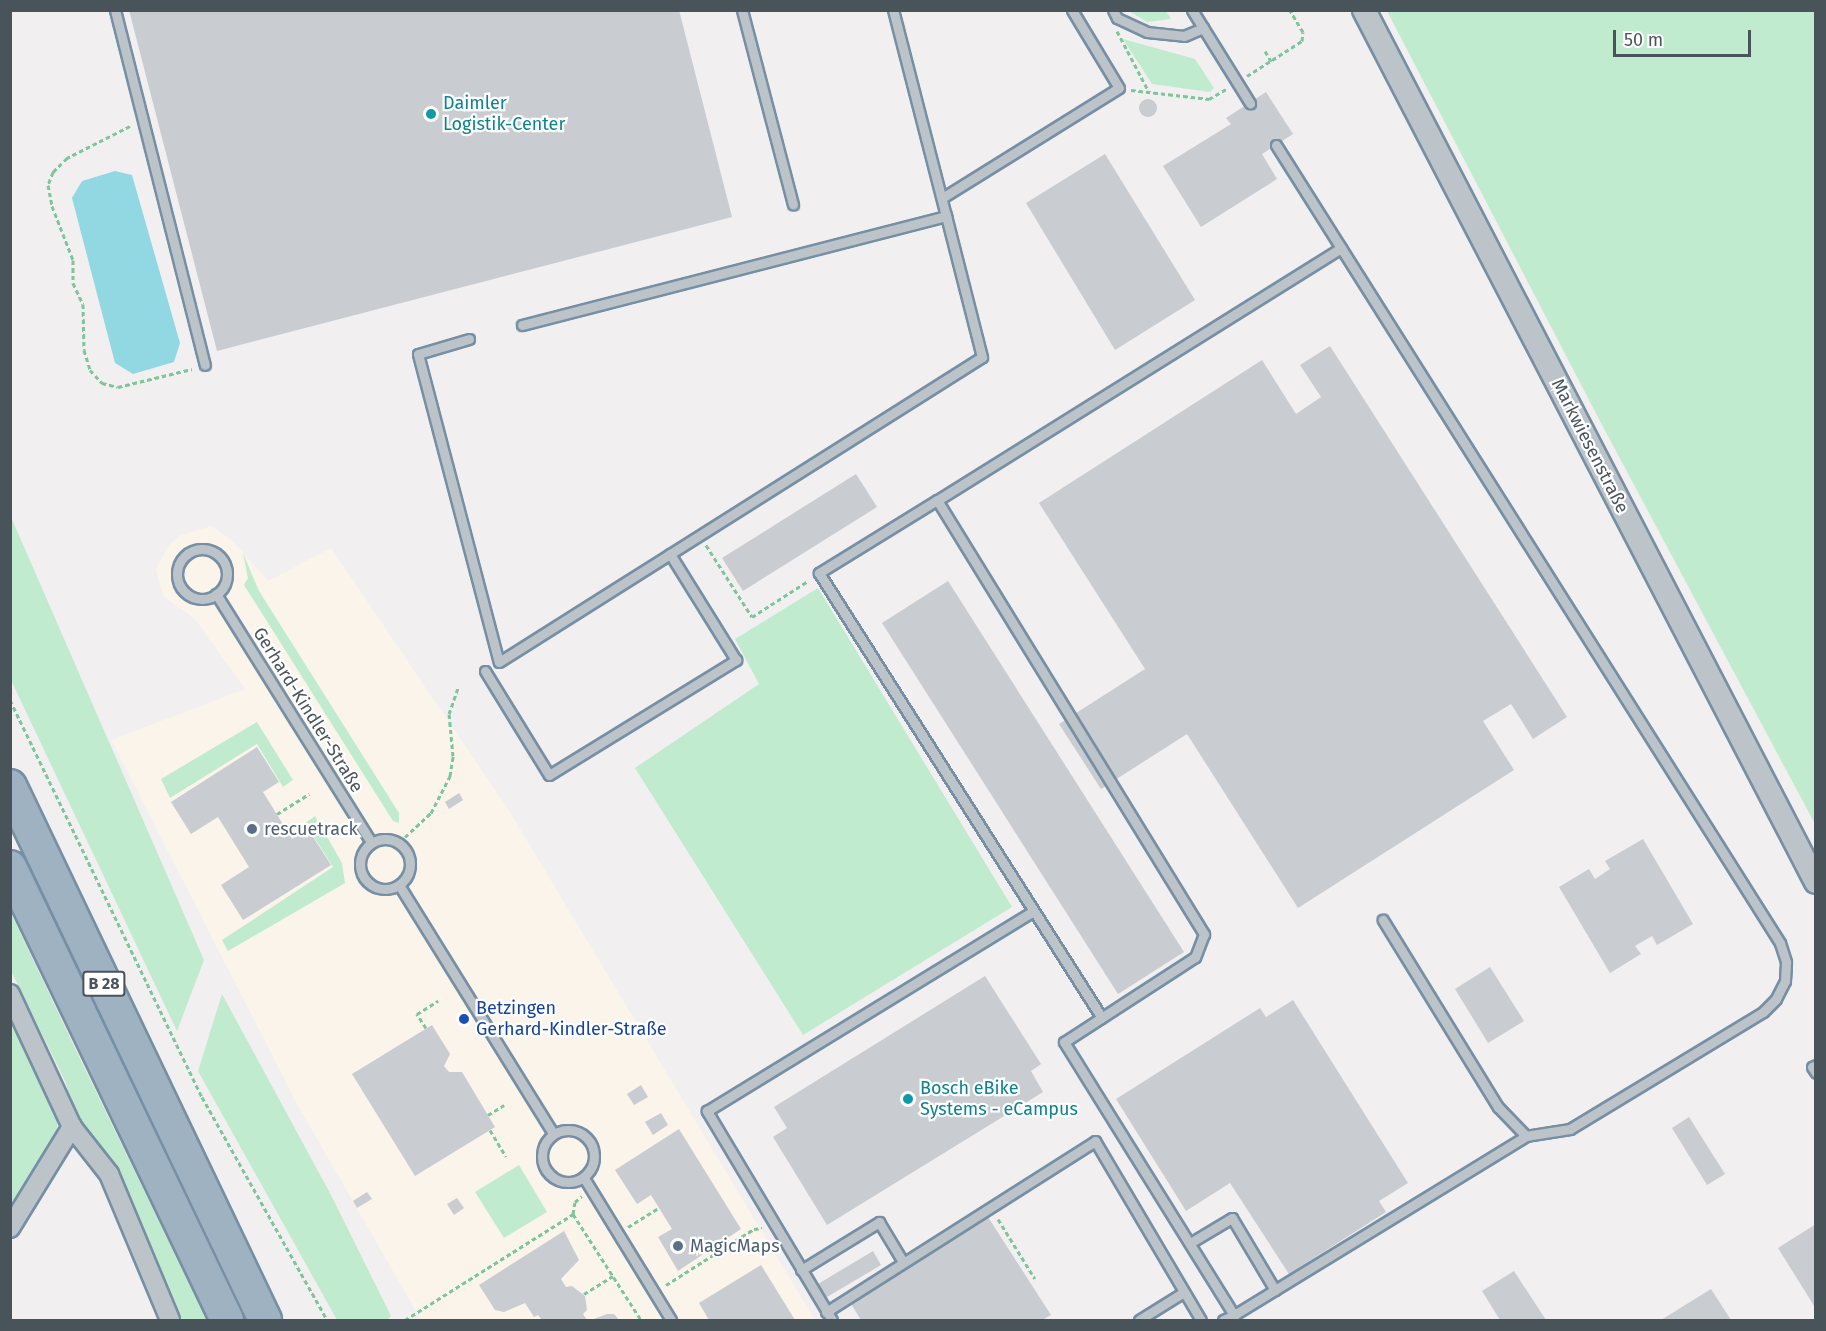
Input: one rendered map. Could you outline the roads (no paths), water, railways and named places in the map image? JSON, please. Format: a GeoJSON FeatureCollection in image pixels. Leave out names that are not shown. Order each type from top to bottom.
{"type":"FeatureCollection","features":[{"type":"Feature","properties":{"kind":"highway","name":"B 28"},"geometry":{"type":"LineString","coordinates":[[10,786],[265,1320]]}},
{"type":"Feature","properties":{"kind":"highway","name":"B 28"},"geometry":{"type":"LineString","coordinates":[[10,867],[227,1320]]}},
{"type":"Feature","properties":{"kind":"street","name":"Markwiesenstraße"},"geometry":{"type":"LineString","coordinates":[[1364,10],[1815,882]]}},
{"type":"Feature","properties":{"kind":"street"},"geometry":{"type":"LineString","coordinates":[[10,994],[72,1126],[109,1174],[170,1320]]}},
{"type":"Feature","properties":{"kind":"street"},"geometry":{"type":"LineString","coordinates":[[10,1228],[72,1126]]}},
{"type":"Feature","properties":{"kind":"lane"},"geometry":{"type":"LineString","coordinates":[[115,10],[205,365]]}},
{"type":"Feature","properties":{"kind":"lane"},"geometry":{"type":"LineString","coordinates":[[742,10],[793,204]]}},
{"type":"Feature","properties":{"kind":"lane"},"geometry":{"type":"LineString","coordinates":[[469,339],[418,354],[499,662],[982,357],[893,10]]}},
{"type":"Feature","properties":{"kind":"lane"},"geometry":{"type":"LineString","coordinates":[[942,198],[1119,88],[1072,10]]}},
{"type":"Feature","properties":{"kind":"lane"},"geometry":{"type":"LineString","coordinates":[[1192,10],[1250,103]]}},
{"type":"Feature","properties":{"kind":"lane"},"geometry":{"type":"LineString","coordinates":[[1115,14],[1147,32],[1184,36],[1203,28]]}},
{"type":"Feature","properties":{"kind":"lane"},"geometry":{"type":"LineString","coordinates":[[1223,1320],[1526,1136],[1570,1129],[1763,1012],[1776,999],[1785,981],[1786,962],[1780,943],[1276,145]]}},
{"type":"Feature","properties":{"kind":"lane"},"geometry":{"type":"LineString","coordinates":[[522,325],[946,216]]}},
{"type":"Feature","properties":{"kind":"lane"},"geometry":{"type":"LineString","coordinates":[[1102,1018],[819,573],[1341,248]]}},
{"type":"Feature","properties":{"kind":"lane"},"geometry":{"type":"LineString","coordinates":[[937,500],[1204,934],[1203,946],[1195,957],[1064,1042],[1234,1315]]}},
{"type":"Feature","properties":{"kind":"lane"},"geometry":{"type":"LineString","coordinates":[[204,549],[224,562],[224,585],[216,594],[193,598],[177,580],[182,557],[192,550],[204,549]]}},
{"type":"Feature","properties":{"kind":"lane"},"geometry":{"type":"LineString","coordinates":[[485,671],[549,775],[736,660],[670,554]]}},
{"type":"Feature","properties":{"kind":"lane","name":"Gerhard-Kindler-Straße"},"geometry":{"type":"LineString","coordinates":[[216,594],[371,842]]}},
{"type":"Feature","properties":{"kind":"lane"},"geometry":{"type":"LineString","coordinates":[[393,840],[406,850],[410,867],[399,885],[381,889],[364,877],[361,856],[371,842],[393,840]]}},
{"type":"Feature","properties":{"kind":"lane"},"geometry":{"type":"LineString","coordinates":[[399,885],[553,1133]]}},
{"type":"Feature","properties":{"kind":"lane"},"geometry":{"type":"LineString","coordinates":[[1033,911],[707,1111],[829,1316],[903,1262],[1095,1142],[1202,1320]]}},
{"type":"Feature","properties":{"kind":"lane"},"geometry":{"type":"LineString","coordinates":[[1383,920],[1498,1107],[1526,1136]]}},
{"type":"Feature","properties":{"kind":"lane"},"geometry":{"type":"LineString","coordinates":[[1815,1065],[1812,1067],[1815,1073]]}},
{"type":"Feature","properties":{"kind":"lane"},"geometry":{"type":"LineString","coordinates":[[578,1131],[592,1145],[593,1165],[584,1178],[559,1181],[544,1167],[543,1146],[553,1133],[578,1131]]}},
{"type":"Feature","properties":{"kind":"lane"},"geometry":{"type":"LineString","coordinates":[[584,1178],[616,1234],[672,1320]]}},
{"type":"Feature","properties":{"kind":"lane"},"geometry":{"type":"LineString","coordinates":[[1190,1243],[1232,1218],[1275,1290]]}},
{"type":"Feature","properties":{"kind":"lane"},"geometry":{"type":"LineString","coordinates":[[801,1270],[879,1222],[903,1262]]}},
{"type":"Feature","properties":{"kind":"lane"},"geometry":{"type":"LineString","coordinates":[[1139,1320],[1184,1292]]}},
{"type":"Feature","properties":{"kind":"water"},"geometry":{"type":"Polygon","coordinates":[[[115,171],[132,175],[180,343],[174,362],[133,374],[115,363],[72,198],[82,181],[115,171]]]}},
{"type":"Feature","properties":{"kind":"place","name":"Daimler Logistik-Center"},"geometry":{"type":"Point","coordinates":[431,114]}},
{"type":"Feature","properties":{"kind":"place","name":"rescuetrack"},"geometry":{"type":"Point","coordinates":[252,829]}},
{"type":"Feature","properties":{"kind":"place","name":"Betzingen Gerhard-Kindler-Straße"},"geometry":{"type":"Point","coordinates":[464,1019]}},
{"type":"Feature","properties":{"kind":"place","name":"Bosch eBike Systems - eCampus"},"geometry":{"type":"Point","coordinates":[908,1099]}},
{"type":"Feature","properties":{"kind":"place","name":"MagicMaps"},"geometry":{"type":"Point","coordinates":[678,1246]}}]}
